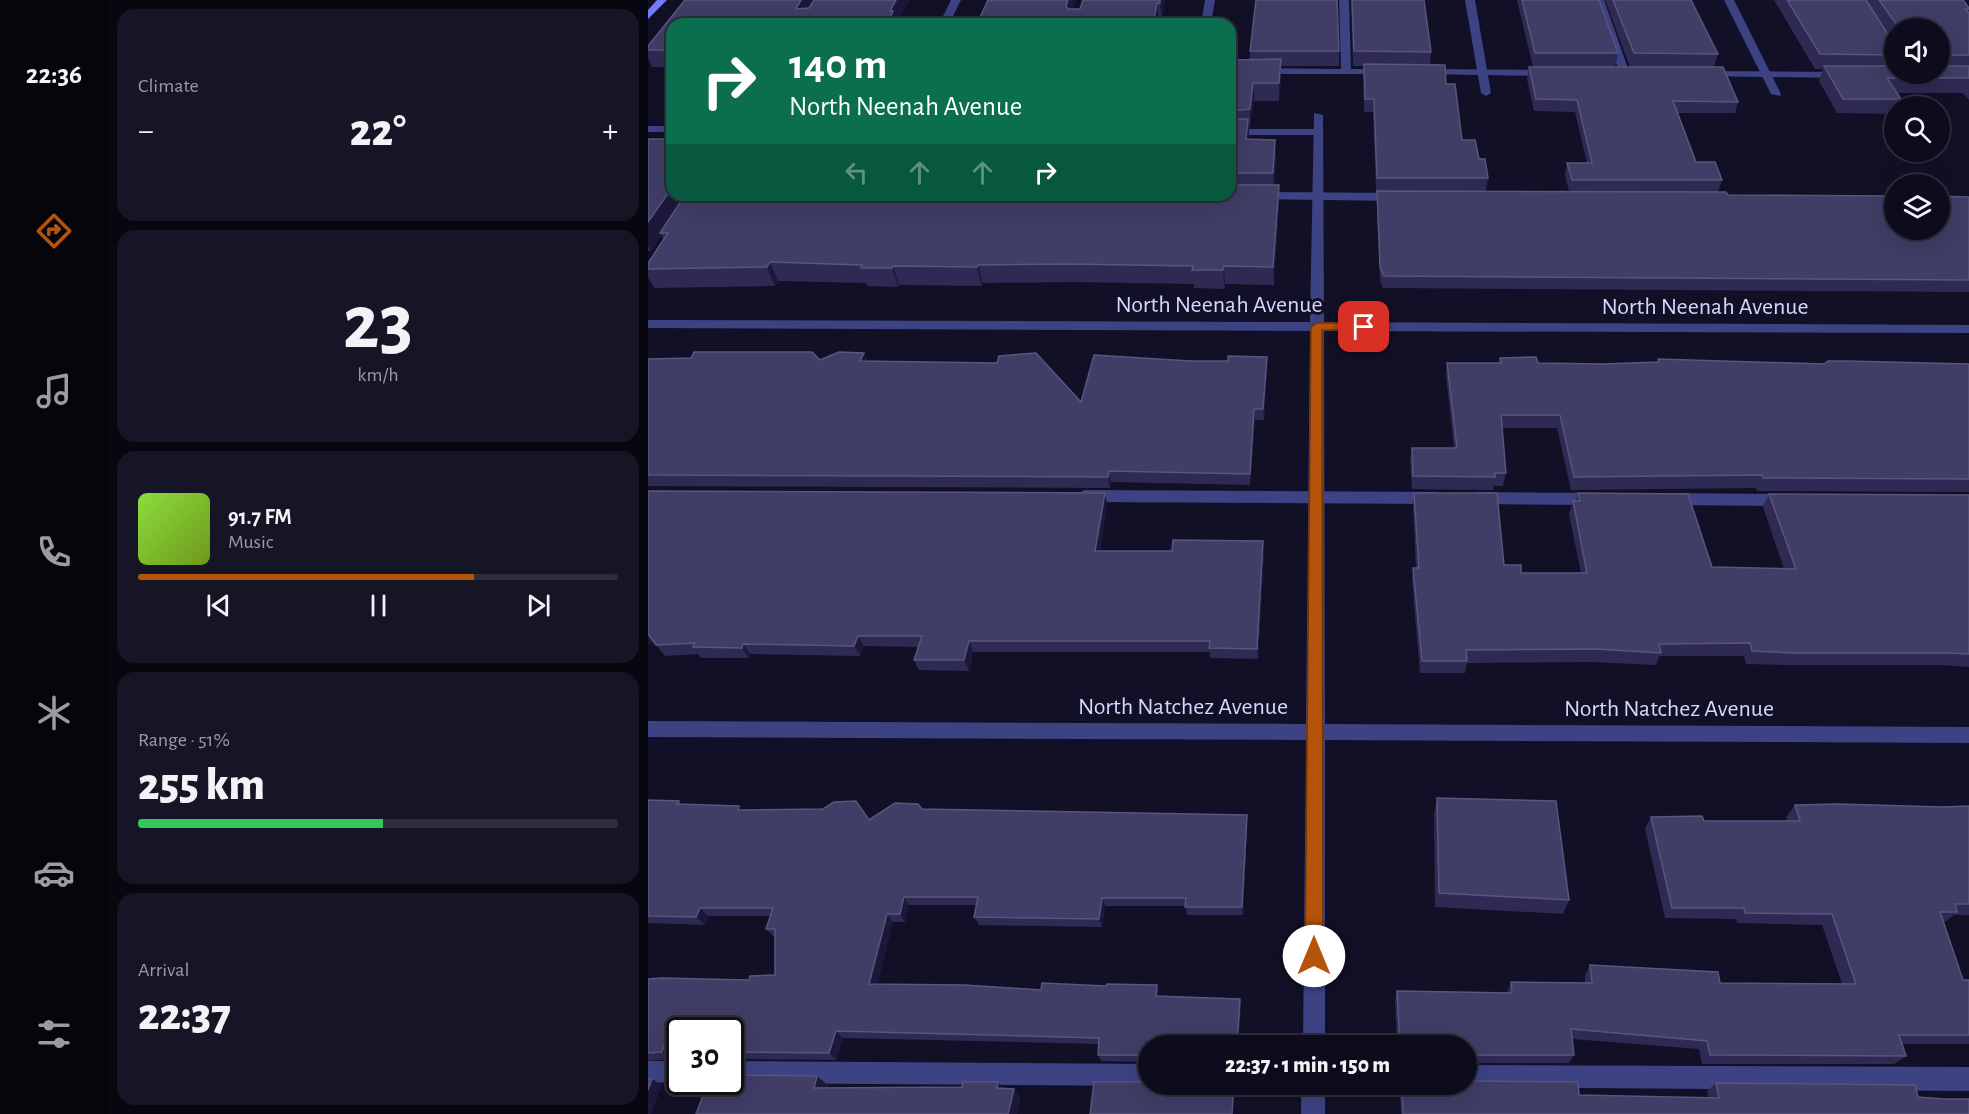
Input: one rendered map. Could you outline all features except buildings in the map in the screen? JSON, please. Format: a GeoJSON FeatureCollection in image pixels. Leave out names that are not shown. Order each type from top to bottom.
{"type":"FeatureCollection","features":[{"type":"Feature","properties":{"kind":"main road"},"geometry":{"type":"LineString","coordinates":[[648,16],[662,0]]}},
{"type":"Feature","properties":{"kind":"street"},"geometry":{"type":"LineString","coordinates":[[947,18],[956,0]]}},
{"type":"Feature","properties":{"kind":"street"},"geometry":{"type":"LineString","coordinates":[[1207,18],[1210,0]]}},
{"type":"Feature","properties":{"kind":"street"},"geometry":{"type":"LineString","coordinates":[[1344,0],[1346,72]]}},
{"type":"Feature","properties":{"kind":"street"},"geometry":{"type":"LineString","coordinates":[[1470,0],[1486,93]]}},
{"type":"Feature","properties":{"kind":"street"},"geometry":{"type":"LineString","coordinates":[[1599,0],[1625,74]]}},
{"type":"Feature","properties":{"kind":"street"},"geometry":{"type":"LineString","coordinates":[[1729,0],[1776,94]]}},
{"type":"Feature","properties":{"kind":"street"},"geometry":{"type":"LineString","coordinates":[[1236,71],[1392,72]]}},
{"type":"Feature","properties":{"kind":"street"},"geometry":{"type":"LineString","coordinates":[[1414,72],[1566,73]]}},
{"type":"Feature","properties":{"kind":"street"},"geometry":{"type":"LineString","coordinates":[[1613,74],[1637,74]]}},
{"type":"Feature","properties":{"kind":"street"},"geometry":{"type":"LineString","coordinates":[[1696,74],[1849,75]]}},
{"type":"Feature","properties":{"kind":"street"},"geometry":{"type":"LineString","coordinates":[[1236,131],[1318,124],[1314,1035]]}},
{"type":"Feature","properties":{"kind":"street"},"geometry":{"type":"LineString","coordinates":[[648,129],[666,129]]}},
{"type":"Feature","properties":{"kind":"street"},"geometry":{"type":"LineString","coordinates":[[1246,196],[1412,197]]}},
{"type":"Feature","properties":{"kind":"street","name":"North Neenah Avenue"},"geometry":{"type":"LineString","coordinates":[[648,324],[1969,329]]}},
{"type":"Feature","properties":{"kind":"street"},"geometry":{"type":"LineString","coordinates":[[1066,496],[1613,499]]}},
{"type":"Feature","properties":{"kind":"street"},"geometry":{"type":"LineString","coordinates":[[1649,499],[1803,500]]}},
{"type":"Feature","properties":{"kind":"street","name":"North Natchez Avenue"},"geometry":{"type":"LineString","coordinates":[[648,729],[1969,735]]}},
{"type":"Feature","properties":{"kind":"street"},"geometry":{"type":"LineString","coordinates":[[648,1072],[666,1072]]}},
{"type":"Feature","properties":{"kind":"street"},"geometry":{"type":"LineString","coordinates":[[744,1072],[1138,1075]]}},
{"type":"Feature","properties":{"kind":"street"},"geometry":{"type":"LineString","coordinates":[[1477,1076],[1969,1079]]}},
{"type":"Feature","properties":{"kind":"street"},"geometry":{"type":"LineString","coordinates":[[1313,1095],[1313,1114]]}},
{"type":"Feature","properties":{"kind":"route"},"geometry":{"type":"LineString","coordinates":[[1314,956],[1317,327],[1364,327]]}}]}
